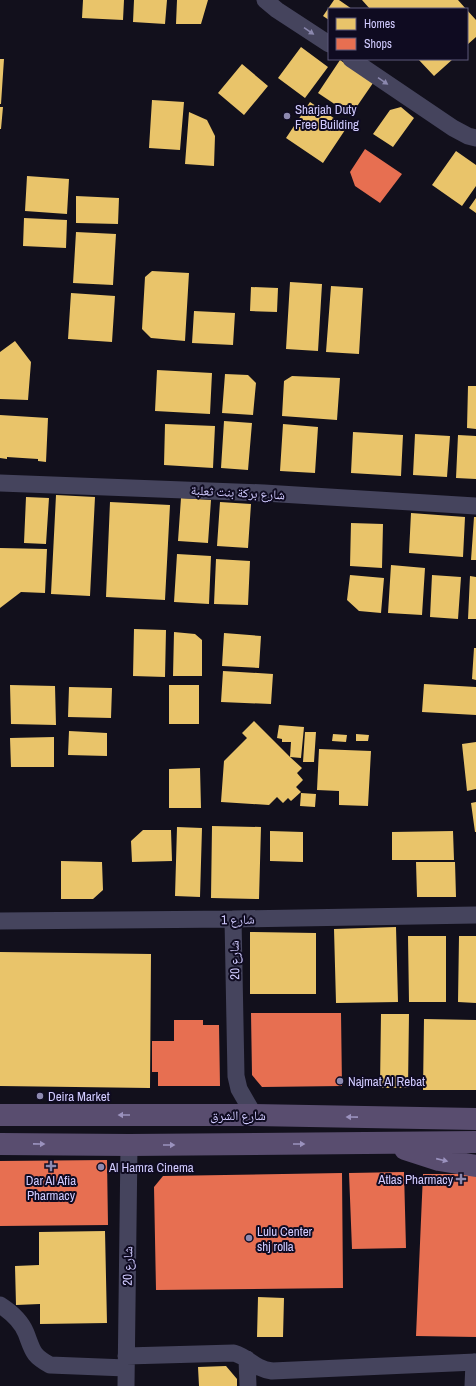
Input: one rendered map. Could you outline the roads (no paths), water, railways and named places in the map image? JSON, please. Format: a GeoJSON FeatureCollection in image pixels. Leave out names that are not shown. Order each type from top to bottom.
{"type":"FeatureCollection","features":[{"type":"Feature","properties":{"kind":"main road"},"geometry":{"type":"LineString","coordinates":[[391,1118],[424,1106],[441,1104],[476,1104]]}},
{"type":"Feature","properties":{"kind":"main road","name":"شارع الشرق"},"geometry":{"type":"LineString","coordinates":[[0,1115],[254,1115],[476,1119]]}},
{"type":"Feature","properties":{"kind":"main road"},"geometry":{"type":"LineString","coordinates":[[0,1144],[129,1145],[476,1142]]}},
{"type":"Feature","properties":{"kind":"main road"},"geometry":{"type":"LineString","coordinates":[[391,1143],[415,1153],[439,1160],[476,1166]]}},
{"type":"Feature","properties":{"kind":"street"},"geometry":{"type":"LineString","coordinates":[[255,0],[271,5],[328,43]]}},
{"type":"Feature","properties":{"kind":"street"},"geometry":{"type":"LineString","coordinates":[[352,60],[437,118],[474,139]]}},
{"type":"Feature","properties":{"kind":"street","name":"شارع بركة بنت ثعلبة"},"geometry":{"type":"LineString","coordinates":[[0,483],[256,493],[476,506]]}},
{"type":"Feature","properties":{"kind":"street","name":"شارع 1"},"geometry":{"type":"LineString","coordinates":[[0,921],[476,915]]}},
{"type":"Feature","properties":{"kind":"street","name":"شارع 20"},"geometry":{"type":"LineString","coordinates":[[233,919],[236,1076],[239,1089],[254,1115]]}},
{"type":"Feature","properties":{"kind":"street","name":"شارع 20"},"geometry":{"type":"LineString","coordinates":[[126,1386],[129,1145]]}},
{"type":"Feature","properties":{"kind":"street"},"geometry":{"type":"LineString","coordinates":[[0,1306],[15,1316],[22,1324],[34,1353],[41,1360],[50,1365],[126,1362],[226,1352],[234,1353],[247,1359],[254,1365],[272,1371],[475,1362],[472,1386]]}},
{"type":"Feature","properties":{"kind":"street"},"geometry":{"type":"LineString","coordinates":[[247,1359],[248,1386]]}},
{"type":"Feature","properties":{"kind":"place","name":"Sharjah Duty Free Building"},"geometry":{"type":"Point","coordinates":[287,116]}},
{"type":"Feature","properties":{"kind":"place","name":"Najmat Al Rebat"},"geometry":{"type":"Point","coordinates":[340,1081]}},
{"type":"Feature","properties":{"kind":"place","name":"Deira Market"},"geometry":{"type":"Point","coordinates":[40,1096]}},
{"type":"Feature","properties":{"kind":"place","name":"Dar Al Afia Pharmacy"},"geometry":{"type":"Point","coordinates":[51,1166]}},
{"type":"Feature","properties":{"kind":"place","name":"Al Hamra Cinema"},"geometry":{"type":"Point","coordinates":[101,1167]}},
{"type":"Feature","properties":{"kind":"place","name":"Atlas Pharmacy"},"geometry":{"type":"Point","coordinates":[461,1179]}},
{"type":"Feature","properties":{"kind":"place","name":"Lulu Center shj rolla"},"geometry":{"type":"Point","coordinates":[249,1238]}}]}
